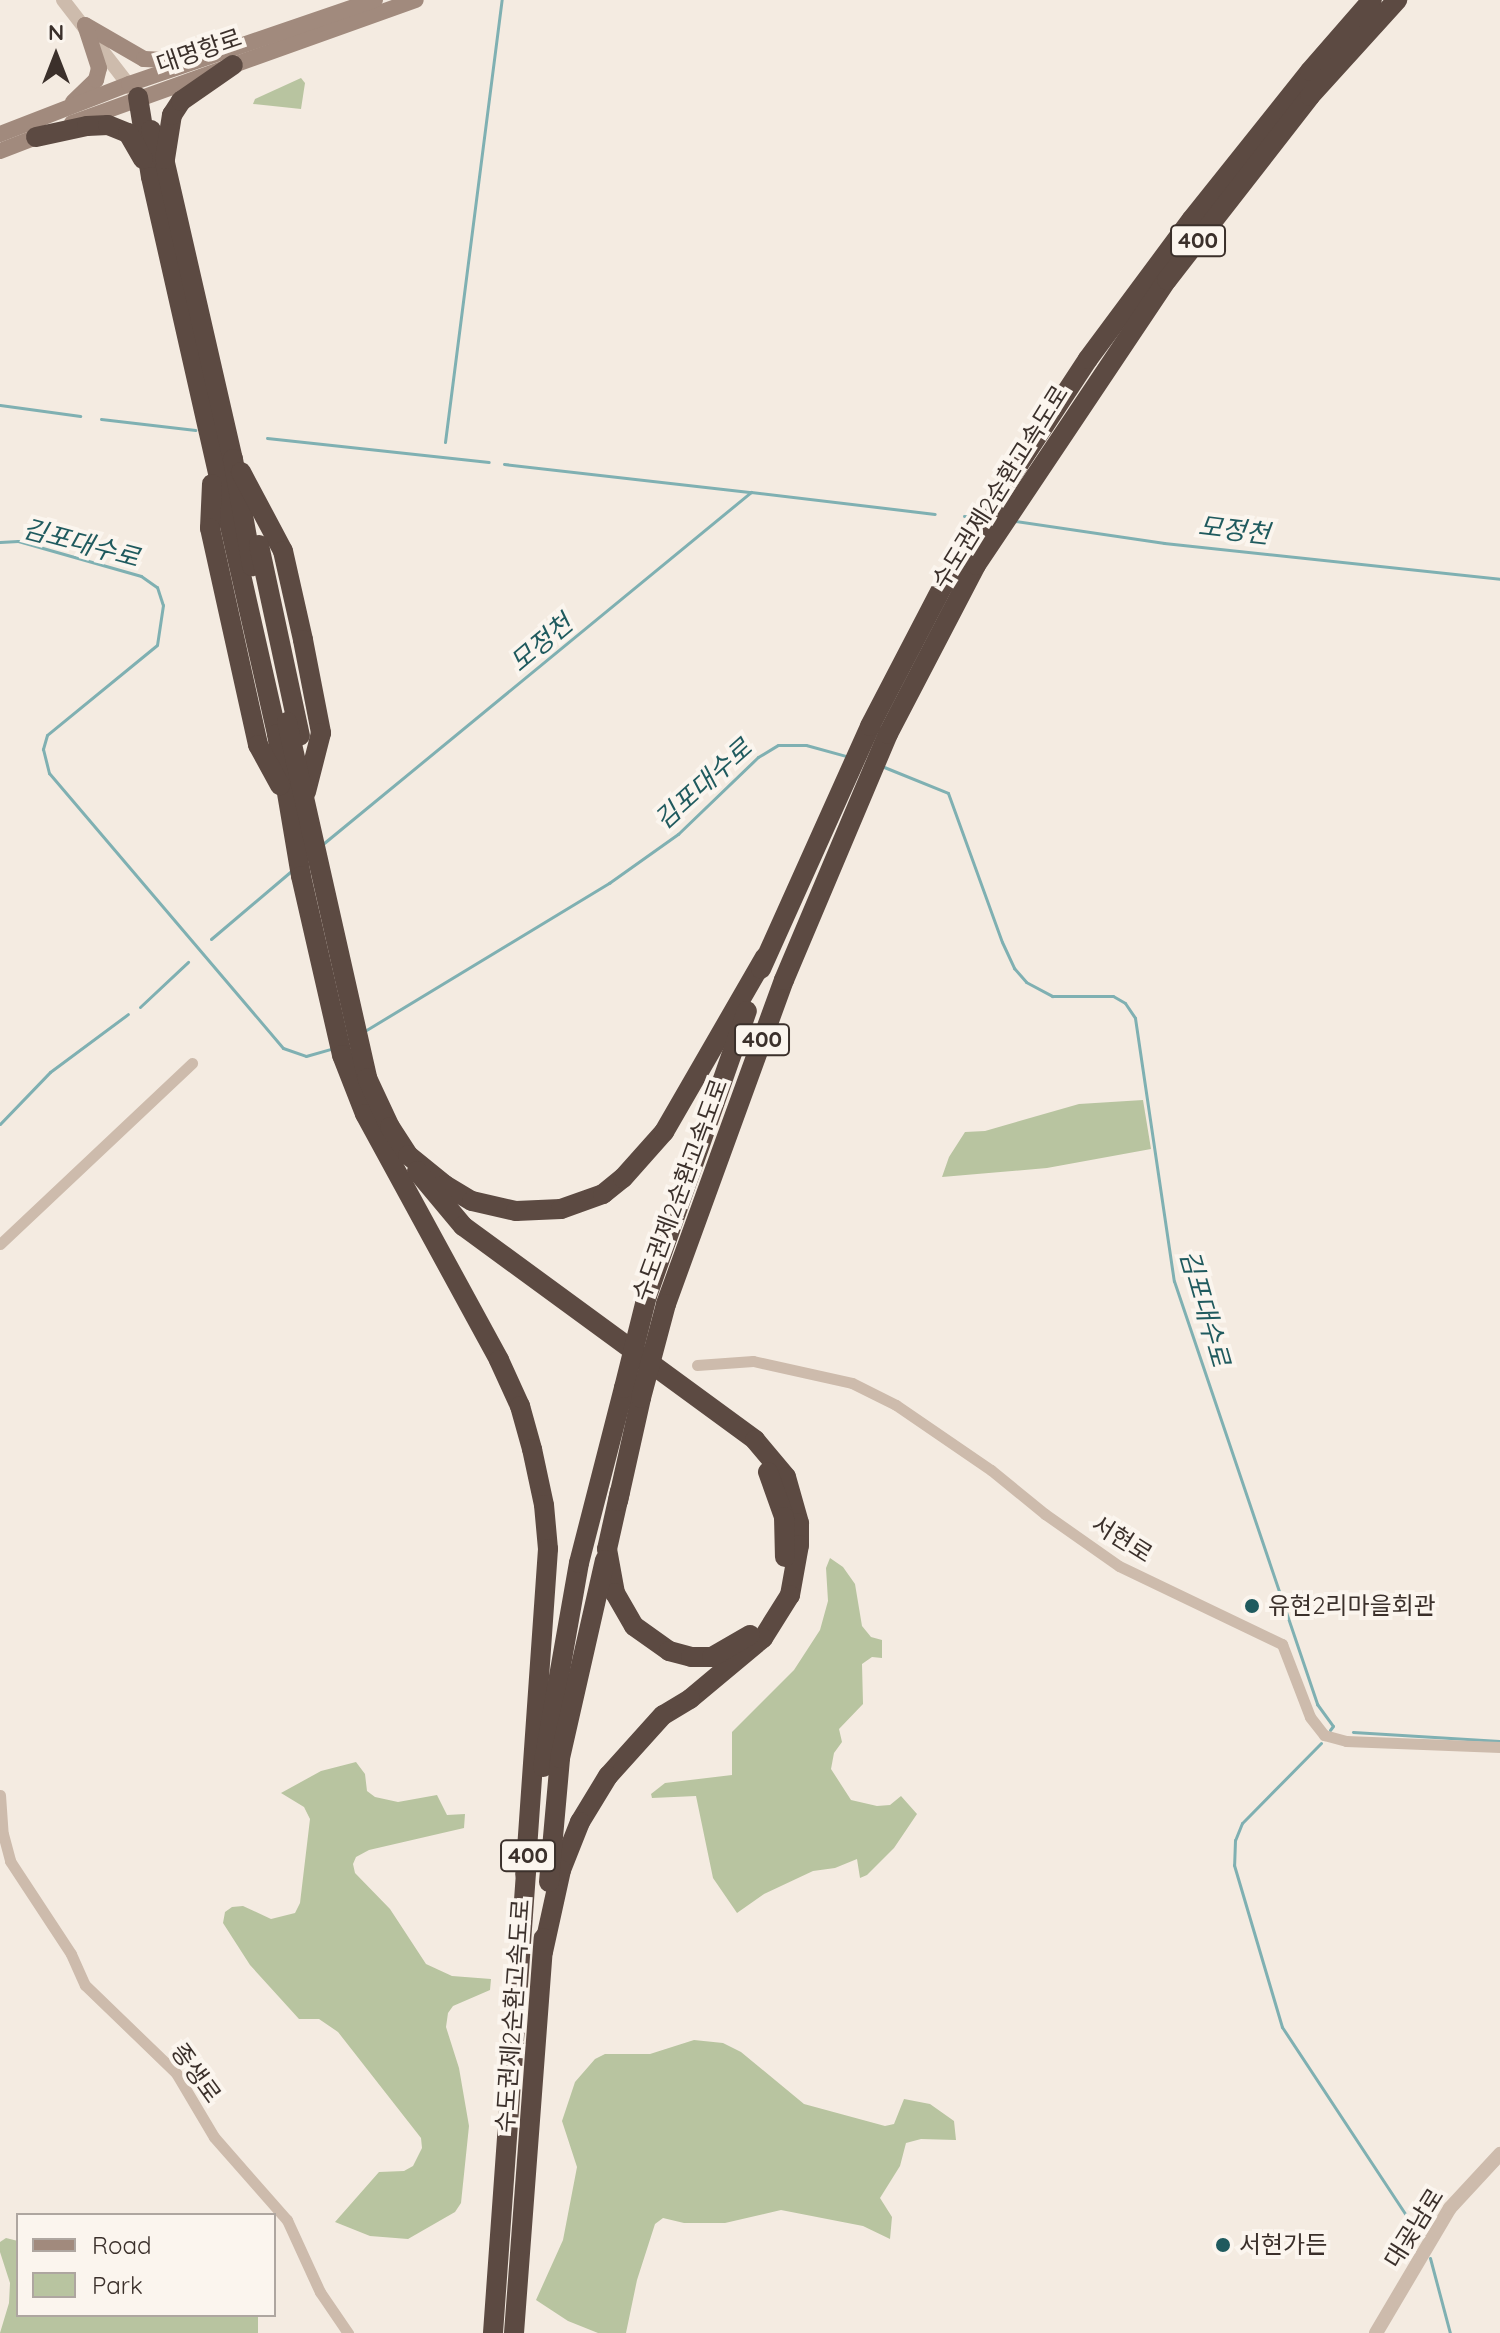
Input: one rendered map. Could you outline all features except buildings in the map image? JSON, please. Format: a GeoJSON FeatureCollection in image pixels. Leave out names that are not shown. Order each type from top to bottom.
{"type":"FeatureCollection","features":[{"type":"Feature","properties":{"kind":"highway","name":"수도권제2순환고속도로"},"geometry":{"type":"LineString","coordinates":[[1010,496],[1088,359],[1192,219],[1310,71],[1372,0]]}},
{"type":"Feature","properties":{"kind":"highway","name":"수도권제2순환고속도로"},"geometry":{"type":"LineString","coordinates":[[657,1300],[784,980],[858,779],[879,730],[977,547],[1010,496],[1167,280],[1310,96],[1397,0]]}},
{"type":"Feature","properties":{"kind":"highway"},"geometry":{"type":"LineString","coordinates":[[158,170],[170,123],[181,101],[231,59]]}},
{"type":"Feature","properties":{"kind":"highway"},"geometry":{"type":"LineString","coordinates":[[133,90],[158,170],[223,459],[248,548],[300,800],[346,988],[352,1087],[499,1360],[520,1406],[544,1505],[546,1588],[525,1874]]}},
{"type":"Feature","properties":{"kind":"highway"},"geometry":{"type":"LineString","coordinates":[[36,137],[87,126],[108,125],[128,133],[158,170]]}},
{"type":"Feature","properties":{"kind":"highway"},"geometry":{"type":"LineString","coordinates":[[223,459],[283,551],[303,640],[321,733],[292,829],[327,997],[351,1053],[421,1179],[463,1226],[755,1440],[786,1477],[799,1523],[799,1545],[790,1595],[778,1617],[745,1654],[690,1699],[663,1715],[608,1776],[580,1822],[561,1870],[543,1952]]}},
{"type":"Feature","properties":{"kind":"highway"},"geometry":{"type":"LineString","coordinates":[[223,459],[210,528],[258,745],[300,800]]}},
{"type":"Feature","properties":{"kind":"highway","name":"수도권제2순환고속도로"},"geometry":{"type":"LineString","coordinates":[[493,2333],[525,1874],[579,1563],[632,1393],[657,1300],[765,957],[858,779]]}},
{"type":"Feature","properties":{"kind":"highway"},"geometry":{"type":"LineString","coordinates":[[408,1155],[445,1185],[487,1206],[544,1211],[581,1204],[603,1194],[644,1159],[664,1132],[765,957]]}},
{"type":"Feature","properties":{"kind":"highway"},"geometry":{"type":"LineString","coordinates":[[386,1154],[465,1242],[603,1343],[735,1432],[754,1452],[778,1494],[786,1539],[779,1588],[772,1606],[751,1635],[712,1657],[691,1657],[669,1651],[634,1626],[615,1593],[607,1549],[620,1491]]}},
{"type":"Feature","properties":{"kind":"highway","name":"수도권제2순환고속도로"},"geometry":{"type":"LineString","coordinates":[[514,2333],[560,1758],[620,1491],[632,1393]]}},
{"type":"Feature","properties":{"kind":"main road","name":"대명항로"},"geometry":{"type":"LineString","coordinates":[[231,59],[375,0]]}},
{"type":"Feature","properties":{"kind":"main road","name":"대명항로"},"geometry":{"type":"LineString","coordinates":[[0,134],[67,107],[133,90],[416,0]]}},
{"type":"Feature","properties":{"kind":"main road"},"geometry":{"type":"LineString","coordinates":[[85,25],[144,59],[185,62],[231,59]]}},
{"type":"Feature","properties":{"kind":"main road"},"geometry":{"type":"LineString","coordinates":[[67,107],[96,80],[99,68],[85,25]]}},
{"type":"Feature","properties":{"kind":"main road","name":"대명항로"},"geometry":{"type":"LineString","coordinates":[[0,151],[133,90]]}},
{"type":"Feature","properties":{"kind":"street"},"geometry":{"type":"LineString","coordinates":[[63,0],[133,90]]}},
{"type":"Feature","properties":{"kind":"street"},"geometry":{"type":"LineString","coordinates":[[0,1244],[192,1063]]}},
{"type":"Feature","properties":{"kind":"street","name":"서현로"},"geometry":{"type":"LineString","coordinates":[[697,1365],[753,1361],[852,1383],[896,1405],[991,1470],[1045,1514],[1119,1566],[1282,1644],[1310,1717],[1324,1735],[1346,1741],[1500,1747]]}},
{"type":"Feature","properties":{"kind":"street","name":"종생로"},"geometry":{"type":"LineString","coordinates":[[0,1795],[3,1834],[10,1861],[71,1954],[85,1985],[176,2073],[214,2137],[287,2220],[325,2301],[348,2333]]}},
{"type":"Feature","properties":{"kind":"street","name":"대곶남로"},"geometry":{"type":"LineString","coordinates":[[1376,2333],[1450,2208],[1500,2154]]}},
{"type":"Feature","properties":{"kind":"green space"},"geometry":{"type":"Polygon","coordinates":[[[301,78],[305,83],[301,109],[253,104],[255,99],[301,78]]]}},
{"type":"Feature","properties":{"kind":"green space"},"geometry":{"type":"Polygon","coordinates":[[[1143,1100],[1151,1149],[1047,1168],[942,1177],[949,1157],[965,1132],[985,1131],[1079,1104],[1143,1100]]]}},
{"type":"Feature","properties":{"kind":"green space"},"geometry":{"type":"Polygon","coordinates":[[[830,1558],[843,1567],[855,1584],[862,1626],[871,1637],[882,1640],[882,1658],[872,1657],[862,1664],[863,1704],[839,1729],[842,1742],[834,1753],[831,1769],[851,1800],[877,1806],[890,1805],[901,1796],[917,1814],[894,1848],[867,1875],[860,1878],[857,1859],[835,1868],[813,1871],[764,1894],[737,1913],[713,1878],[696,1796],[652,1798],[651,1794],[665,1783],[732,1775],[732,1732],[794,1670],[820,1630],[828,1601],[826,1568],[830,1558]]]}},
{"type":"Feature","properties":{"kind":"green space"},"geometry":{"type":"Polygon","coordinates":[[[356,1762],[365,1774],[367,1791],[375,1797],[398,1802],[437,1795],[447,1815],[465,1814],[464,1828],[369,1850],[356,1857],[353,1864],[355,1873],[390,1909],[426,1964],[452,1976],[491,1979],[490,1990],[453,2006],[448,2013],[446,2027],[459,2068],[469,2126],[461,2203],[455,2212],[408,2239],[370,2236],[335,2222],[379,2172],[404,2171],[413,2166],[422,2148],[421,2138],[338,2032],[319,2019],[299,2019],[250,1965],[223,1923],[225,1912],[232,1907],[243,1906],[271,1919],[295,1913],[300,1903],[310,1819],[304,1807],[281,1793],[321,1771],[356,1762]]]}},
{"type":"Feature","properties":{"kind":"green space"},"geometry":{"type":"Polygon","coordinates":[[[694,2040],[723,2043],[741,2052],[804,2104],[885,2126],[894,2124],[904,2099],[930,2104],[954,2121],[956,2140],[921,2139],[906,2143],[900,2166],[880,2198],[892,2217],[890,2239],[863,2226],[781,2210],[725,2223],[684,2223],[663,2218],[655,2224],[637,2280],[626,2333],[598,2333],[568,2321],[536,2300],[563,2240],[577,2167],[562,2121],[575,2082],[595,2059],[605,2054],[650,2054],[694,2040]]]}},
{"type":"Feature","properties":{"kind":"green space"},"geometry":{"type":"Polygon","coordinates":[[[6,2238],[16,2240],[16,2317],[258,2317],[258,2333],[0,2333],[9,2303],[10,2283],[0,2242],[6,2238]]]}},
{"type":"Feature","properties":{"kind":"waterway"},"geometry":{"type":"LineString","coordinates":[[445,442],[502,0]]}},
{"type":"Feature","properties":{"kind":"waterway"},"geometry":{"type":"LineString","coordinates":[[0,405],[80,416]]}},
{"type":"Feature","properties":{"kind":"waterway"},"geometry":{"type":"LineString","coordinates":[[101,419],[195,430]]}},
{"type":"Feature","properties":{"kind":"waterway"},"geometry":{"type":"LineString","coordinates":[[267,438],[489,462]]}},
{"type":"Feature","properties":{"kind":"waterway"},"geometry":{"type":"LineString","coordinates":[[504,464],[751,492]]}},
{"type":"Feature","properties":{"kind":"waterway","name":"모정천"},"geometry":{"type":"LineString","coordinates":[[324,843],[751,492],[935,514]]}},
{"type":"Feature","properties":{"kind":"waterway","name":"모정천"},"geometry":{"type":"LineString","coordinates":[[964,516],[976,517]]}},
{"type":"Feature","properties":{"kind":"waterway","name":"모정천"},"geometry":{"type":"LineString","coordinates":[[1015,521],[1164,543],[1500,579]]}},
{"type":"Feature","properties":{"kind":"waterway","name":"김포대수로"},"geometry":{"type":"LineString","coordinates":[[0,542],[18,541],[141,576],[157,587],[163,605],[157,645],[47,735],[43,749],[49,773],[283,1048],[306,1056],[331,1049]]}},
{"type":"Feature","properties":{"kind":"waterway","name":"김포대수로"},"geometry":{"type":"LineString","coordinates":[[363,1032],[609,883],[678,834],[758,757],[778,745],[806,745],[846,756]]}},
{"type":"Feature","properties":{"kind":"waterway","name":"김포대수로"},"geometry":{"type":"LineString","coordinates":[[884,767],[948,793],[1002,942],[1014,968],[1026,982],[1052,996],[1113,996],[1125,1003],[1135,1018],[1174,1281],[1317,1704],[1333,1726],[1330,1730]]}},
{"type":"Feature","properties":{"kind":"waterway","name":"모정천"},"geometry":{"type":"LineString","coordinates":[[211,939],[290,872]]}},
{"type":"Feature","properties":{"kind":"waterway","name":"모정천"},"geometry":{"type":"LineString","coordinates":[[140,1007],[188,962]]}},
{"type":"Feature","properties":{"kind":"waterway","name":"모정천"},"geometry":{"type":"LineString","coordinates":[[0,1124],[50,1072],[128,1014]]}},
{"type":"Feature","properties":{"kind":"waterway","name":"김포대수로"},"geometry":{"type":"LineString","coordinates":[[1353,1732],[1500,1741]]}},
{"type":"Feature","properties":{"kind":"waterway"},"geometry":{"type":"LineString","coordinates":[[1321,1743],[1242,1823],[1235,1840],[1234,1865],[1282,2027],[1421,2238]]}},
{"type":"Feature","properties":{"kind":"waterway"},"geometry":{"type":"LineString","coordinates":[[1430,2258],[1450,2333]]}},
{"type":"Feature","properties":{"kind":"place","name":"유현2리마을회관"},"geometry":{"type":"Point","coordinates":[1252,1606]}},
{"type":"Feature","properties":{"kind":"place","name":"서현가든"},"geometry":{"type":"Point","coordinates":[1223,2245]}}]}
